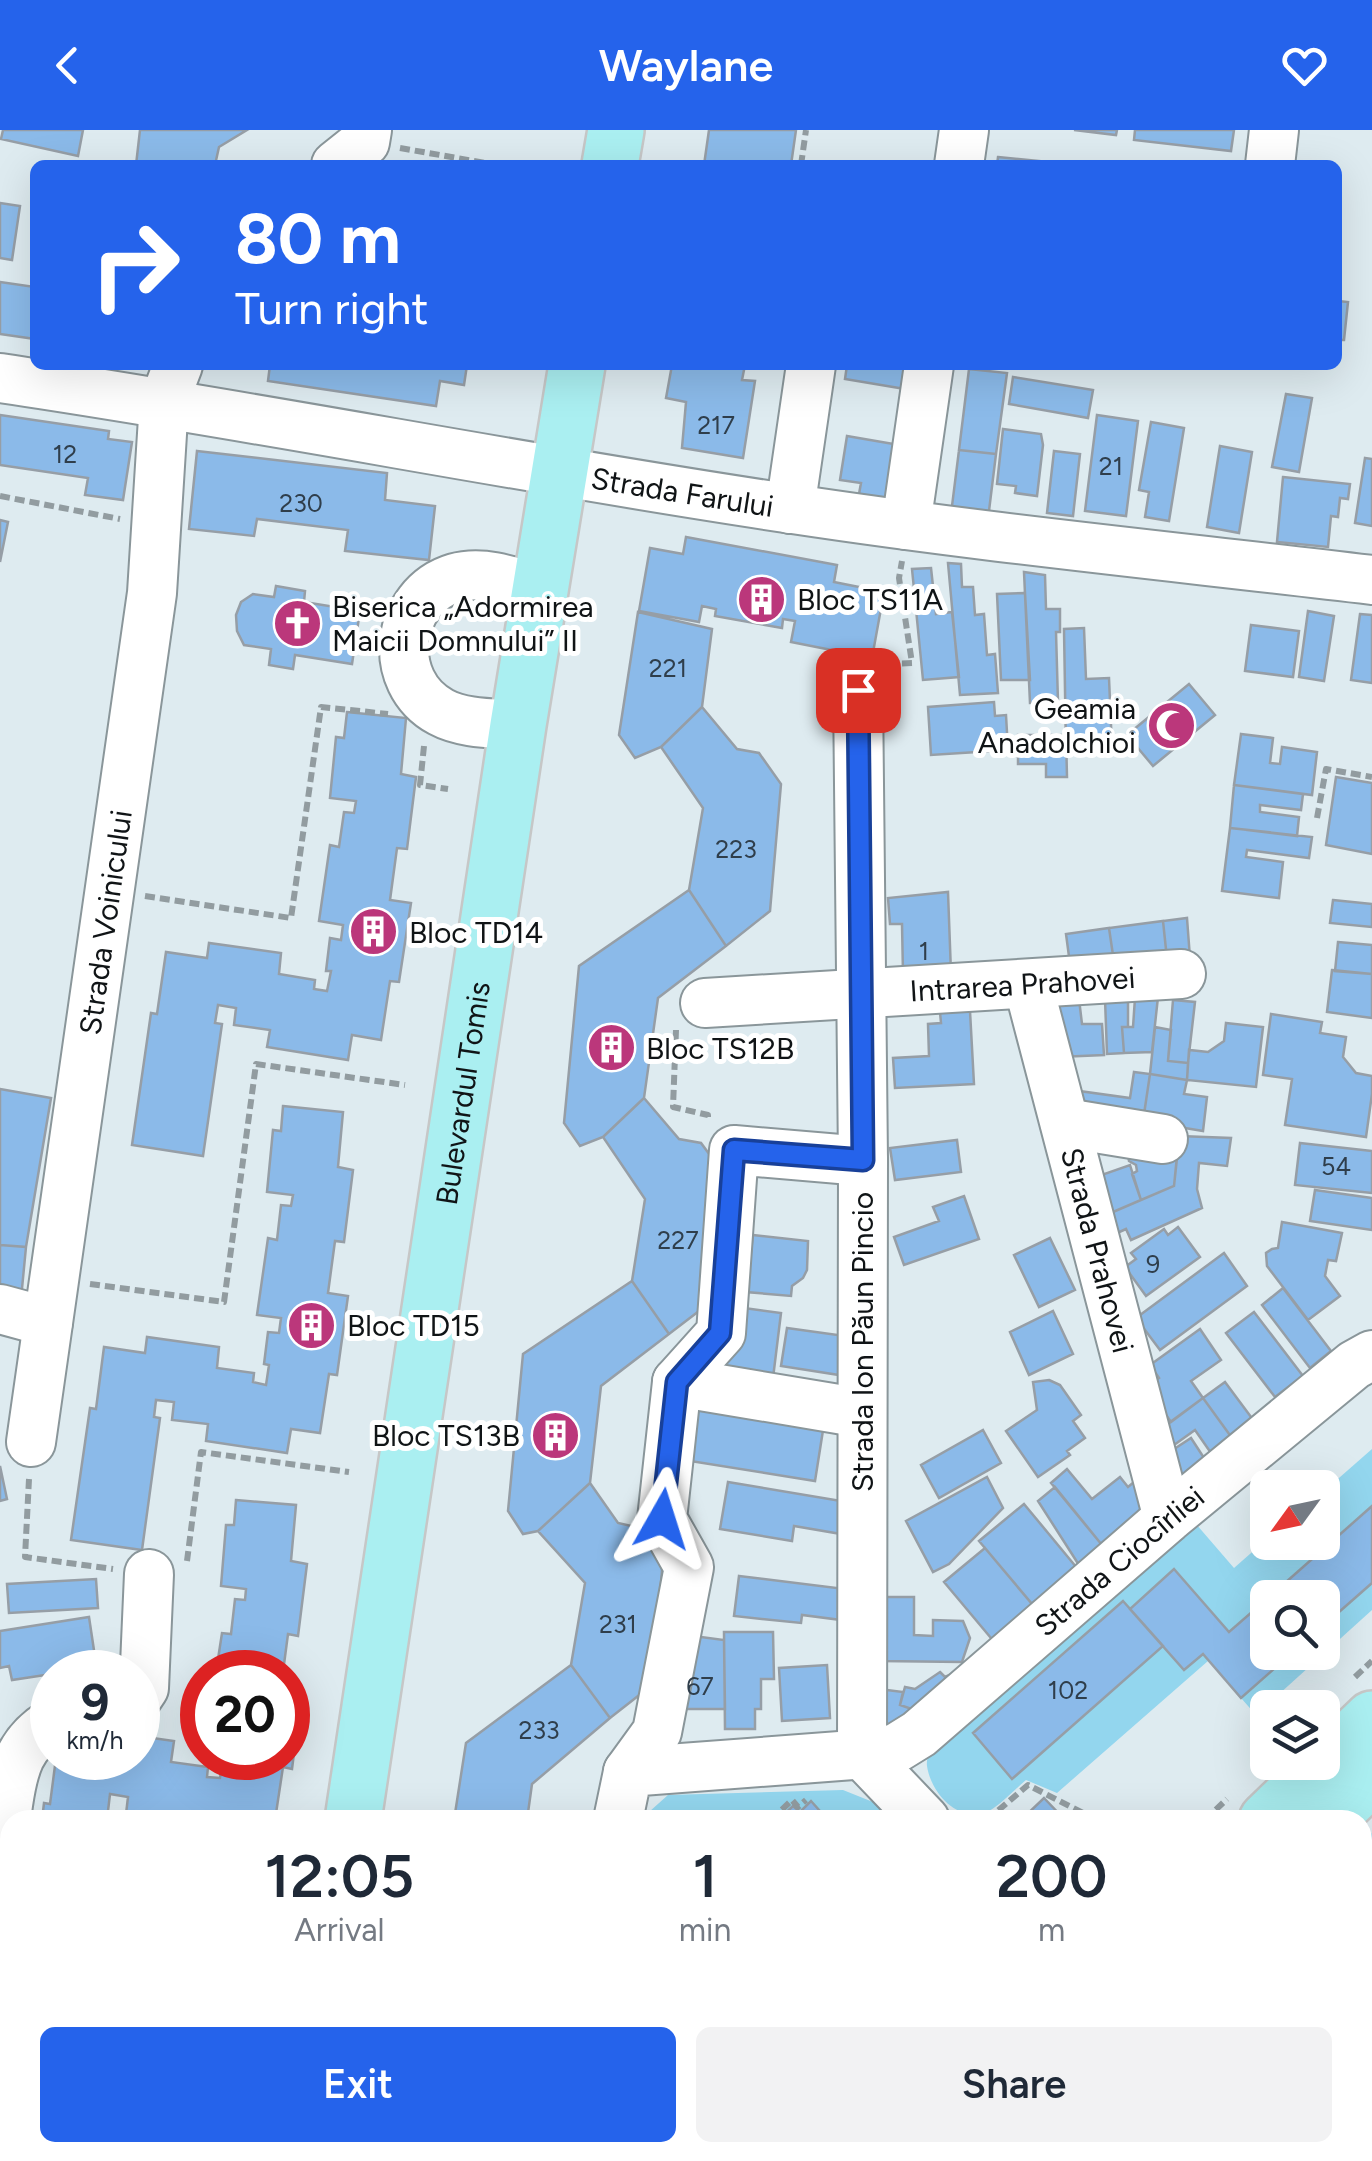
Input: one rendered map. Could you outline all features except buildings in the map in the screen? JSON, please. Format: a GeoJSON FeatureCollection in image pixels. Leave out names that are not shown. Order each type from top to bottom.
{"type":"FeatureCollection","features":[{"type":"Feature","properties":{"kind":"main road"},"geometry":{"type":"LineString","coordinates":[[611,160],[616,130]]}},
{"type":"Feature","properties":{"kind":"main road","name":"Bulevardul Tomis"},"geometry":{"type":"LineString","coordinates":[[355,1810],[518,724],[576,370]]}},
{"type":"Feature","properties":{"kind":"main road"},"geometry":{"type":"LineString","coordinates":[[1247,1810],[1372,1719]]}},
{"type":"Feature","properties":{"kind":"main road"},"geometry":{"type":"LineString","coordinates":[[1337,1810],[1372,1776]]}},
{"type":"Feature","properties":{"kind":"street"},"geometry":{"type":"LineString","coordinates":[[960,160],[964,130]]}},
{"type":"Feature","properties":{"kind":"street"},"geometry":{"type":"LineString","coordinates":[[1271,160],[1274,130]]}},
{"type":"Feature","properties":{"kind":"street"},"geometry":{"type":"LineString","coordinates":[[790,509],[810,370]]}},
{"type":"Feature","properties":{"kind":"street"},"geometry":{"type":"LineString","coordinates":[[906,525],[929,370]]}},
{"type":"Feature","properties":{"kind":"street","name":"Strada Farului"},"geometry":{"type":"LineString","coordinates":[[0,378],[171,384],[560,470],[790,509],[1372,580]]}},
{"type":"Feature","properties":{"kind":"street","name":"Strada Voinicului"},"geometry":{"type":"LineString","coordinates":[[31,1442],[152,593],[171,384]]}},
{"type":"Feature","properties":{"kind":"street"},"geometry":{"type":"LineString","coordinates":[[518,724],[458,718],[427,702],[408,674],[403,639],[407,622],[427,594],[457,577],[492,577],[539,590]]}},
{"type":"Feature","properties":{"kind":"street","name":"Strada Ion Păun Pincio"},"geometry":{"type":"LineString","coordinates":[[862,1754],[861,993],[867,677]]}},
{"type":"Feature","properties":{"kind":"street","name":"Intrarea Prahovei"},"geometry":{"type":"LineString","coordinates":[[705,1003],[1181,974]]}},
{"type":"Feature","properties":{"kind":"street","name":"Strada Prahovei"},"geometry":{"type":"LineString","coordinates":[[1028,984],[1168,1518]]}},
{"type":"Feature","properties":{"kind":"street"},"geometry":{"type":"LineString","coordinates":[[1064,1123],[1164,1139]]}},
{"type":"Feature","properties":{"kind":"street"},"geometry":{"type":"LineString","coordinates":[[620,1810],[628,1772],[657,1732],[690,1567],[662,1519],[677,1382],[720,1333],[734,1150],[863,1160]]}},
{"type":"Feature","properties":{"kind":"street"},"geometry":{"type":"LineString","coordinates":[[0,1309],[51,1300]]}},
{"type":"Feature","properties":{"kind":"street","name":"Strada Ciocîrliei"},"geometry":{"type":"LineString","coordinates":[[628,1772],[880,1753],[898,1747],[919,1734],[1168,1518],[1354,1365],[1372,1356]]}},
{"type":"Feature","properties":{"kind":"street"},"geometry":{"type":"LineString","coordinates":[[677,1382],[862,1414]]}},
{"type":"Feature","properties":{"kind":"street"},"geometry":{"type":"LineString","coordinates":[[146,1650],[150,1574]]}},
{"type":"Feature","properties":{"kind":"street"},"geometry":{"type":"LineString","coordinates":[[9,1810],[13,1776],[30,1743]]}},
{"type":"Feature","properties":{"kind":"street"},"geometry":{"type":"LineString","coordinates":[[862,1754],[915,1810]]}},
{"type":"Feature","properties":{"kind":"path"},"geometry":{"type":"LineString","coordinates":[[802,160],[806,130]]}},
{"type":"Feature","properties":{"kind":"path"},"geometry":{"type":"LineString","coordinates":[[356,146],[460,160]]}},
{"type":"Feature","properties":{"kind":"path"},"geometry":{"type":"LineString","coordinates":[[0,496],[156,526]]}},
{"type":"Feature","properties":{"kind":"path"},"geometry":{"type":"LineString","coordinates":[[867,677],[912,663],[899,578],[906,525]]}},
{"type":"Feature","properties":{"kind":"path"},"geometry":{"type":"LineString","coordinates":[[110,891],[291,918],[321,708],[392,715]]}},
{"type":"Feature","properties":{"kind":"path"},"geometry":{"type":"LineString","coordinates":[[426,735],[420,784],[448,788]]}},
{"type":"Feature","properties":{"kind":"path"},"geometry":{"type":"LineString","coordinates":[[1317,818],[1326,769],[1372,777]]}},
{"type":"Feature","properties":{"kind":"path"},"geometry":{"type":"LineString","coordinates":[[51,1300],[224,1302],[256,1064],[405,1085]]}},
{"type":"Feature","properties":{"kind":"path"},"geometry":{"type":"LineString","coordinates":[[31,1442],[24,1557],[150,1574],[184,1576],[202,1452],[348,1472]]}},
{"type":"Feature","properties":{"kind":"path"},"geometry":{"type":"LineString","coordinates":[[998,1810],[1028,1784],[1077,1810]]}},
{"type":"Feature","properties":{"kind":"shaded area"},"geometry":{"type":"Polygon","coordinates":[[[1372,1449],[1372,1506],[1340,1534],[1340,1477],[1372,1449]]]}},
{"type":"Feature","properties":{"kind":"shaded area"},"geometry":{"type":"Polygon","coordinates":[[[1190,1517],[1234,1568],[1250,1554],[1250,1560],[1311,1560],[1288,1580],[1250,1580],[1250,1613],[1229,1632],[1174,1569],[1130,1609],[1123,1601],[973,1733],[1013,1779],[1163,1646],[1184,1670],[1203,1654],[1208,1661],[1057,1793],[1026,1780],[991,1810],[958,1810],[934,1787],[927,1766],[932,1743],[1190,1517]]]}},
{"type":"Feature","properties":{"kind":"shaded area"},"geometry":{"type":"Polygon","coordinates":[[[1372,1583],[1372,1610],[1340,1639],[1340,1612],[1372,1583]]]}},
{"type":"Feature","properties":{"kind":"shaded area"},"geometry":{"type":"Polygon","coordinates":[[[1273,1670],[1306,1670],[1284,1690],[1250,1690],[1273,1670]]]}},
{"type":"Feature","properties":{"kind":"shaded area"},"geometry":{"type":"Polygon","coordinates":[[[1250,1690],[1250,1708],[1241,1698],[1250,1690]]]}},
{"type":"Feature","properties":{"kind":"shaded area"},"geometry":{"type":"Polygon","coordinates":[[[843,1790],[878,1804],[881,1810],[819,1810],[811,1802],[802,1810],[793,1806],[789,1810],[651,1810],[668,1795],[843,1790]]]}},
{"type":"Feature","properties":{"kind":"place","name":"Bloc TS11A"},"geometry":{"type":"Point","coordinates":[762,599]}},
{"type":"Feature","properties":{"kind":"place","name":"Biserica „Adormirea Maicii Domnului” II"},"geometry":{"type":"Point","coordinates":[297,623]}},
{"type":"Feature","properties":{"kind":"place","name":"Geamia Anadolchioi"},"geometry":{"type":"Point","coordinates":[1171,725]}},
{"type":"Feature","properties":{"kind":"place","name":"Bloc TD14"},"geometry":{"type":"Point","coordinates":[374,932]}},
{"type":"Feature","properties":{"kind":"place","name":"Bloc TS12B"},"geometry":{"type":"Point","coordinates":[611,1048]}},
{"type":"Feature","properties":{"kind":"place","name":"Bloc TD15"},"geometry":{"type":"Point","coordinates":[312,1325]}},
{"type":"Feature","properties":{"kind":"place","name":"Bloc TS13B"},"geometry":{"type":"Point","coordinates":[555,1435]}},
{"type":"Feature","properties":{"kind":"route"},"geometry":{"type":"LineString","coordinates":[[662,1519],[677,1382],[720,1333],[734,1150],[863,1160],[858,690]]}}]}
